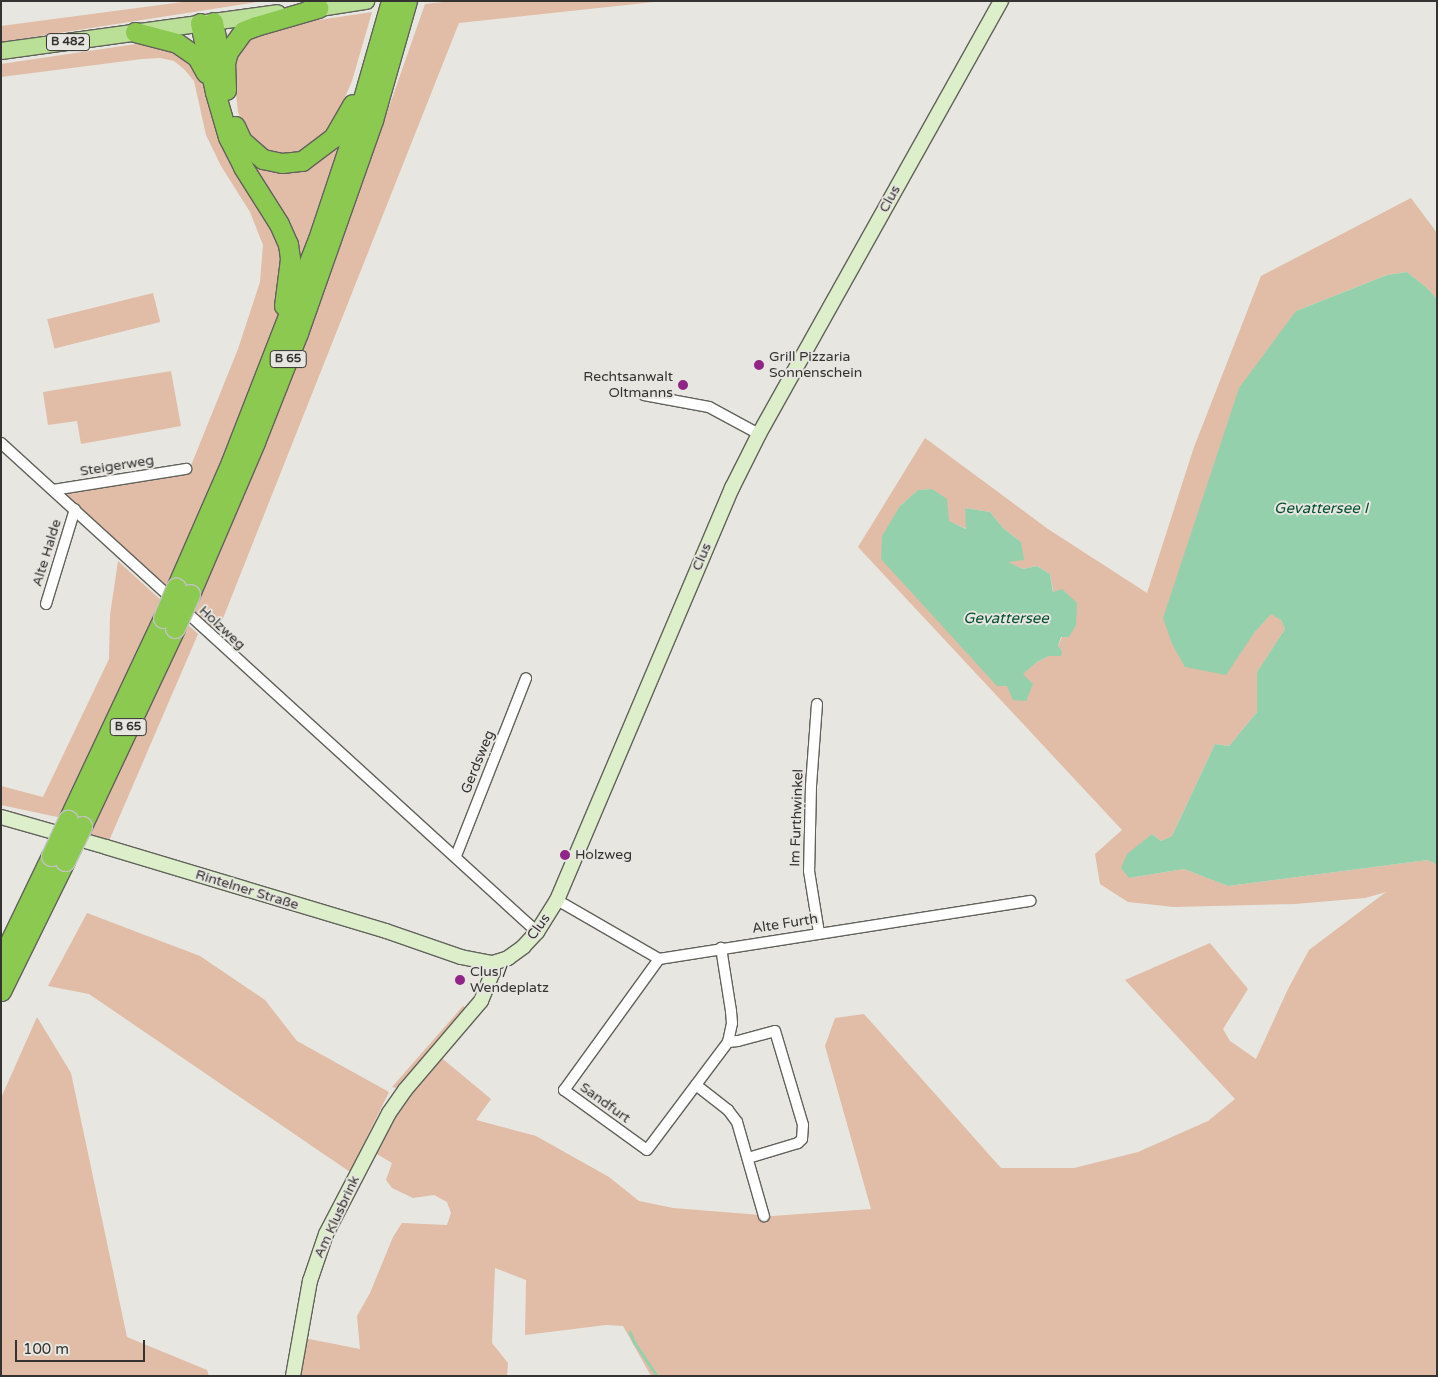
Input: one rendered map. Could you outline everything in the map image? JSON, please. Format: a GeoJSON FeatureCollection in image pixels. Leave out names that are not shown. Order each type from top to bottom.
{"type":"FeatureCollection","features":[{"type":"Feature","properties":{"kind":"highway","name":"B 65"},"geometry":{"type":"LineString","coordinates":[[1,991],[58,859],[255,442],[298,333],[370,129],[390,34],[391,1]]}},
{"type":"Feature","properties":{"kind":"highway","name":"B 65"},"geometry":{"type":"LineString","coordinates":[[183,591],[318,239],[352,137],[370,71],[407,1]]}},
{"type":"Feature","properties":{"kind":"highway"},"geometry":{"type":"LineString","coordinates":[[220,91],[227,58],[235,40],[243,31],[318,8]]}},
{"type":"Feature","properties":{"kind":"highway"},"geometry":{"type":"LineString","coordinates":[[207,22],[228,137],[250,179],[279,224],[288,244],[289,271],[279,342]]}},
{"type":"Feature","properties":{"kind":"highway"},"geometry":{"type":"LineString","coordinates":[[135,32],[166,39],[187,48],[203,66],[220,91],[242,141],[263,159],[282,163],[302,161],[333,138],[346,118],[370,71]]}},
{"type":"Feature","properties":{"kind":"highway","name":"B 65"},"geometry":{"type":"LineString","coordinates":[[1,960],[58,859]]}},
{"type":"Feature","properties":{"kind":"main road","name":"B 482"},"geometry":{"type":"LineString","coordinates":[[1,51],[366,1]]}},
{"type":"Feature","properties":{"kind":"main road","name":"Clus"},"geometry":{"type":"LineString","coordinates":[[493,963],[508,958],[523,947],[537,932],[558,900],[728,497],[759,434],[1001,1]]}},
{"type":"Feature","properties":{"kind":"main road","name":"Rintelner Straße"},"geometry":{"type":"LineString","coordinates":[[1,817],[386,932],[461,957],[493,963]]}},
{"type":"Feature","properties":{"kind":"main road","name":"Am Klusbrink"},"geometry":{"type":"LineString","coordinates":[[293,1376],[310,1281],[326,1234],[389,1113],[400,1097],[477,1006],[493,972],[493,963]]}},
{"type":"Feature","properties":{"kind":"street"},"geometry":{"type":"LineString","coordinates":[[644,395],[709,407],[759,434]]}},
{"type":"Feature","properties":{"kind":"street","name":"Holzweg"},"geometry":{"type":"LineString","coordinates":[[1,443],[201,628],[456,856],[537,932]]}},
{"type":"Feature","properties":{"kind":"street","name":"Steigerweg"},"geometry":{"type":"LineString","coordinates":[[53,490],[186,469]]}},
{"type":"Feature","properties":{"kind":"street","name":"Alte Halde"},"geometry":{"type":"LineString","coordinates":[[46,604],[75,510]]}},
{"type":"Feature","properties":{"kind":"street","name":"Gerdsweg"},"geometry":{"type":"LineString","coordinates":[[456,856],[526,678]]}},
{"type":"Feature","properties":{"kind":"street","name":"Im Furthwinkel"},"geometry":{"type":"LineString","coordinates":[[817,704],[811,786],[809,872],[819,933]]}},
{"type":"Feature","properties":{"kind":"street"},"geometry":{"type":"LineString","coordinates":[[558,900],[659,959]]}},
{"type":"Feature","properties":{"kind":"street","name":"Alte Furth"},"geometry":{"type":"LineString","coordinates":[[659,959],[1031,901]]}},
{"type":"Feature","properties":{"kind":"street"},"geometry":{"type":"LineString","coordinates":[[721,948],[731,1010],[728,1042],[776,1031],[803,1125],[802,1138],[798,1143],[748,1158]]}},
{"type":"Feature","properties":{"kind":"street","name":"Sandfurt"},"geometry":{"type":"LineString","coordinates":[[659,959],[564,1090],[647,1150],[728,1042]]}},
{"type":"Feature","properties":{"kind":"street"},"geometry":{"type":"LineString","coordinates":[[696,1085],[734,1115],[764,1216]]}},
{"type":"Feature","properties":{"kind":"shaded area"},"geometry":{"type":"Polygon","coordinates":[[[190,1],[264,1],[1,42],[1,26],[190,1]]]}},
{"type":"Feature","properties":{"kind":"shaded area"},"geometry":{"type":"Polygon","coordinates":[[[452,1],[663,1],[459,23],[214,641],[164,599],[52,491],[190,468],[238,349],[260,282],[263,245],[250,212],[221,166],[206,135],[194,81],[174,61],[160,58],[142,59],[1,77],[1,64],[143,43],[166,45],[201,71],[224,142],[271,166],[345,129],[298,267],[329,279],[425,4],[452,1]]]}},
{"type":"Feature","properties":{"kind":"shaded area"},"geometry":{"type":"Polygon","coordinates":[[[372,12],[352,81],[328,136],[291,157],[265,152],[246,135],[238,112],[234,75],[235,53],[243,40],[259,29],[372,12]]]}},
{"type":"Feature","properties":{"kind":"shaded area"},"geometry":{"type":"Polygon","coordinates":[[[1411,198],[1437,233],[1437,299],[1407,272],[1387,275],[1296,311],[1254,633],[1271,613],[1281,620],[1285,629],[1257,672],[1257,712],[1229,746],[1215,744],[1172,836],[1161,841],[1152,834],[1146,839],[1129,878],[1184,869],[1228,886],[1428,860],[1437,865],[1437,1376],[651,1376],[623,1326],[606,1325],[525,1335],[526,1280],[495,1268],[492,1343],[508,1363],[507,1376],[298,1376],[304,1338],[360,1349],[357,1316],[370,1293],[393,1237],[402,1223],[447,1225],[451,1213],[447,1202],[434,1195],[413,1198],[392,1188],[386,1180],[392,1163],[375,1153],[404,1090],[392,1087],[463,1006],[473,1012],[438,1055],[491,1099],[476,1120],[536,1136],[609,1177],[639,1201],[673,1208],[772,1216],[871,1209],[825,1046],[835,1018],[864,1014],[1001,1168],[1074,1168],[1138,1152],[1208,1121],[1235,1099],[1125,980],[1210,943],[1248,989],[1223,1029],[1230,1041],[1256,1059],[1288,989],[1309,950],[1386,892],[1365,898],[1295,904],[1174,907],[1128,902],[1100,884],[1095,854],[1122,830],[858,547],[925,438],[1048,529],[1147,593],[1194,447],[1261,276],[1411,198]],[[932,489],[918,490],[900,506],[1022,674],[1037,662],[1049,656],[1061,656],[1058,646],[1062,637],[1050,574],[1037,566],[1023,569],[1007,562],[1021,542],[1003,528],[990,512],[965,508],[967,529],[948,521],[932,489]]]}},
{"type":"Feature","properties":{"kind":"shaded area"},"geometry":{"type":"Polygon","coordinates":[[[153,293],[160,322],[54,348],[47,319],[153,293]]]}},
{"type":"Feature","properties":{"kind":"shaded area"},"geometry":{"type":"Polygon","coordinates":[[[171,371],[181,426],[81,444],[77,421],[48,425],[43,392],[171,371]]]}},
{"type":"Feature","properties":{"kind":"shaded area"},"geometry":{"type":"Polygon","coordinates":[[[118,561],[162,601],[62,818],[1,805],[1,786],[43,797],[109,659],[110,615],[118,561]]]}},
{"type":"Feature","properties":{"kind":"shaded area"},"geometry":{"type":"Polygon","coordinates":[[[185,622],[198,634],[109,841],[87,834],[185,622]]]}},
{"type":"Feature","properties":{"kind":"shaded area"},"geometry":{"type":"Polygon","coordinates":[[[87,913],[200,956],[265,1000],[297,1041],[389,1092],[350,1172],[89,994],[48,986],[87,913]]]}},
{"type":"Feature","properties":{"kind":"shaded area"},"geometry":{"type":"Polygon","coordinates":[[[37,1017],[71,1073],[127,1337],[207,1370],[209,1376],[1,1376],[1,1098],[37,1017]]]}},
{"type":"Feature","properties":{"kind":"water","name":"Gevattersee I"},"geometry":{"type":"Polygon","coordinates":[[[1407,272],[1437,299],[1437,865],[1428,860],[1228,886],[1184,869],[1129,878],[1121,868],[1127,854],[1152,834],[1161,841],[1172,836],[1215,744],[1229,746],[1257,712],[1257,672],[1285,629],[1281,620],[1271,614],[1254,633],[1226,675],[1185,667],[1172,644],[1163,618],[1239,388],[1296,311],[1387,275],[1407,272]]]}},
{"type":"Feature","properties":{"kind":"water","name":"Gevattersee"},"geometry":{"type":"Polygon","coordinates":[[[932,489],[947,499],[949,521],[966,529],[965,508],[990,512],[1003,528],[1021,542],[1024,560],[1008,562],[1023,569],[1037,566],[1050,574],[1053,592],[1062,589],[1077,603],[1076,625],[1069,637],[1061,637],[1058,646],[1062,651],[1061,656],[1049,656],[1037,662],[1023,674],[1033,684],[1026,701],[1013,700],[1007,686],[997,686],[881,559],[882,536],[900,506],[918,490],[932,489]]]}},
{"type":"Feature","properties":{"kind":"waterway"},"geometry":{"type":"LineString","coordinates":[[630,1332],[657,1376]]}},
{"type":"Feature","properties":{"kind":"place","name":"Grill Pizzaria Sonnenschein"},"geometry":{"type":"Point","coordinates":[759,365]}},
{"type":"Feature","properties":{"kind":"place","name":"Rechtsanwalt Oltmanns"},"geometry":{"type":"Point","coordinates":[683,385]}},
{"type":"Feature","properties":{"kind":"place","name":"Holzweg"},"geometry":{"type":"Point","coordinates":[565,855]}},
{"type":"Feature","properties":{"kind":"place","name":"Clus / Wendeplatz"},"geometry":{"type":"Point","coordinates":[460,980]}}]}
